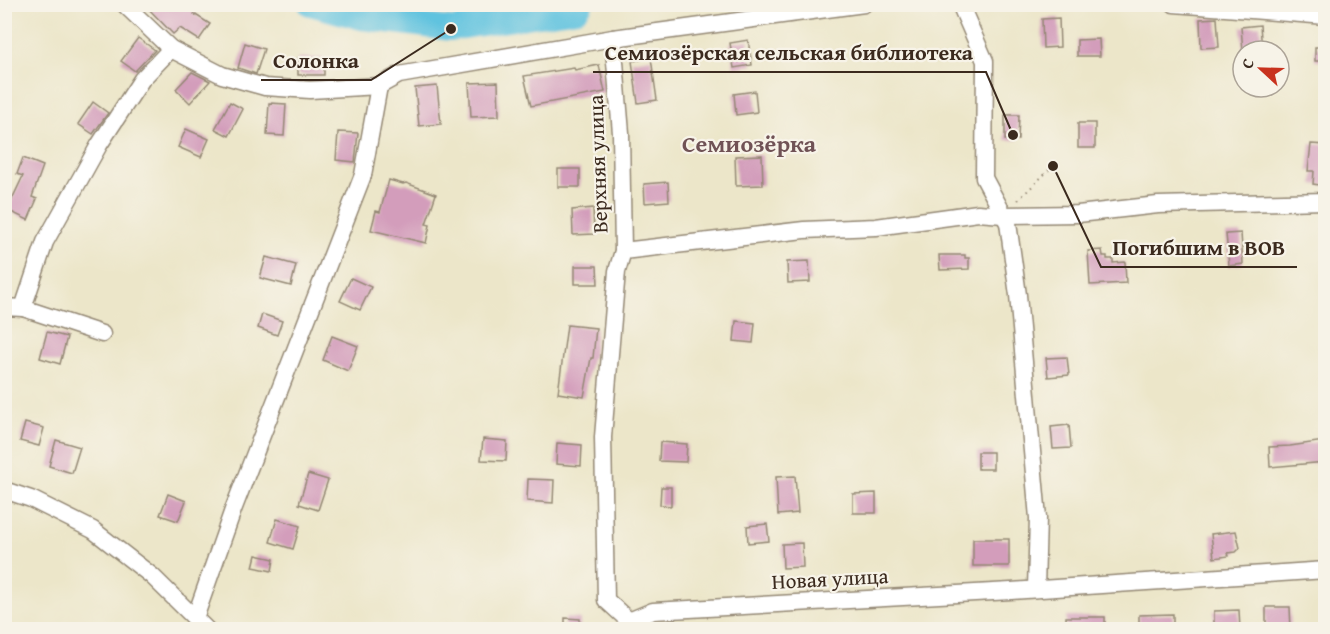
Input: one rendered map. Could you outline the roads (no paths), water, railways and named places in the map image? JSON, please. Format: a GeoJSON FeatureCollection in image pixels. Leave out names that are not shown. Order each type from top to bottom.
{"type":"FeatureCollection","features":[{"type":"Feature","properties":{"kind":"street"},"geometry":{"type":"LineString","coordinates":[[124,4],[171,49],[222,75],[265,87],[310,90],[379,86],[399,75],[613,39],[864,4]]}},
{"type":"Feature","properties":{"kind":"street"},"geometry":{"type":"LineString","coordinates":[[960,4],[985,61],[984,177],[1008,223],[1018,295],[1038,518],[1036,588]]}},
{"type":"Feature","properties":{"kind":"street"},"geometry":{"type":"LineString","coordinates":[[1174,4],[1279,9],[1326,16]]}},
{"type":"Feature","properties":{"kind":"street","name":"Верхняя улица"},"geometry":{"type":"LineString","coordinates":[[613,39],[621,132],[623,251],[617,271],[603,448],[606,600],[627,625]]}},
{"type":"Feature","properties":{"kind":"street"},"geometry":{"type":"LineString","coordinates":[[23,308],[45,242],[99,145],[142,79],[171,49]]}},
{"type":"Feature","properties":{"kind":"street"},"geometry":{"type":"LineString","coordinates":[[4,490],[31,499],[93,530],[152,576],[201,624],[232,510],[363,175],[379,86]]}},
{"type":"Feature","properties":{"kind":"street"},"geometry":{"type":"LineString","coordinates":[[623,251],[804,230],[876,227],[978,213],[1078,214],[1158,205],[1326,201]]}},
{"type":"Feature","properties":{"kind":"street"},"geometry":{"type":"LineString","coordinates":[[4,307],[23,308],[102,334]]}},
{"type":"Feature","properties":{"kind":"street","name":"Новая улица"},"geometry":{"type":"LineString","coordinates":[[627,625],[653,611],[1011,591],[1326,570]]}},
{"type":"Feature","properties":{"kind":"waterway"},"geometry":{"type":"LineString","coordinates":[[310,4],[361,18],[451,29],[577,9],[581,4]]}},
{"type":"Feature","properties":{"kind":"place","name":"Солонка"},"geometry":{"type":"Point","coordinates":[451,29]}},
{"type":"Feature","properties":{"kind":"place","name":"Семиозёрская сельская библиотека"},"geometry":{"type":"Point","coordinates":[1013,135]}},
{"type":"Feature","properties":{"kind":"place","name":"Погибшим в ВОВ"},"geometry":{"type":"Point","coordinates":[1053,166]}},
{"type":"Feature","properties":{"kind":"district","name":"Семиозёрка"},"geometry":{"type":"Point","coordinates":[749,144]}}]}
